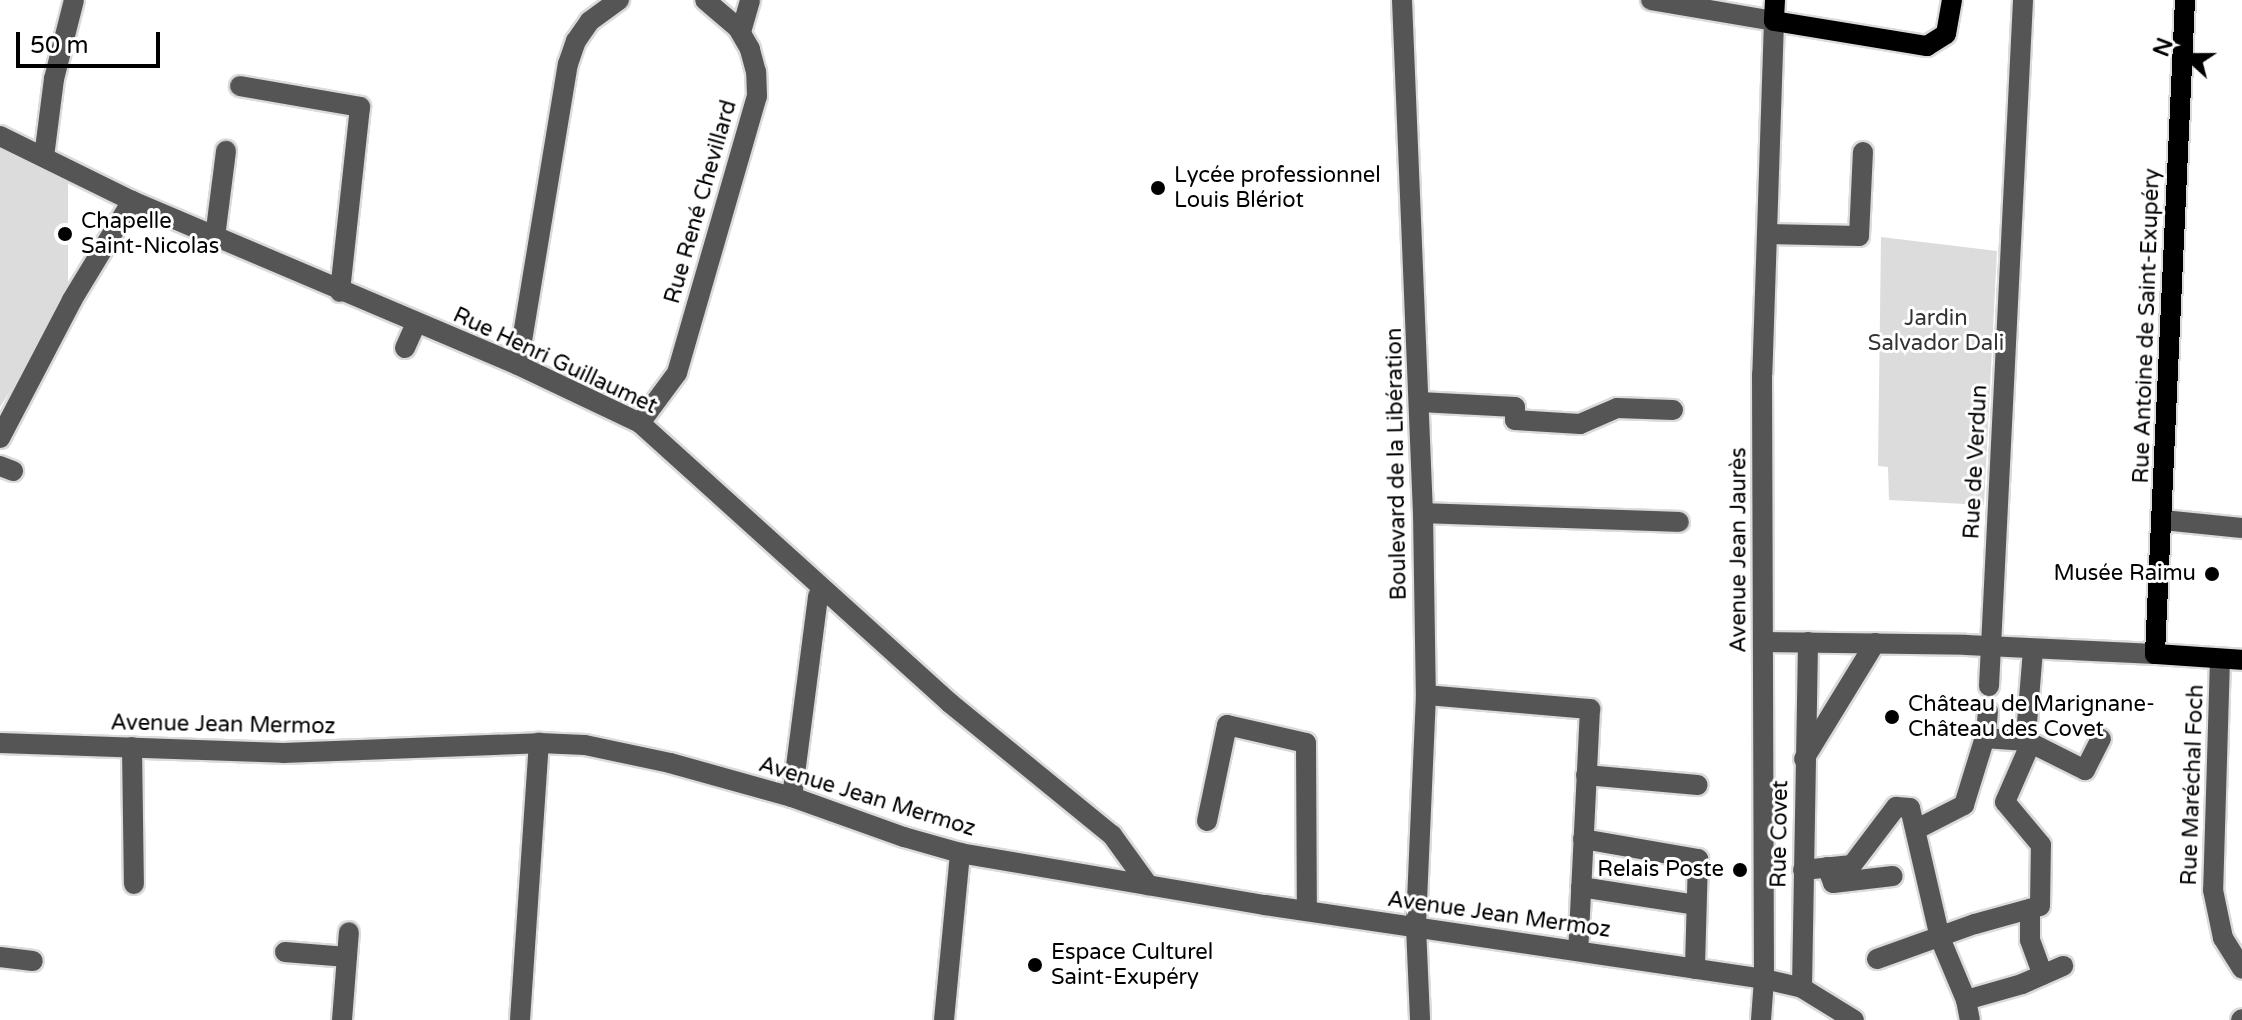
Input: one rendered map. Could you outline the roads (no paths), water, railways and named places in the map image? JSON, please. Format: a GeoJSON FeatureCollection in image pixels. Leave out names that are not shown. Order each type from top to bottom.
{"type":"FeatureCollection","features":[{"type":"Feature","properties":{"kind":"main road"},"geometry":{"type":"LineString","coordinates":[[1775,0],[1774,21],[1927,46],[1946,34],[1952,0]]}},
{"type":"Feature","properties":{"kind":"main road","name":"Rue Antoine de Saint-Exupéry"},"geometry":{"type":"LineString","coordinates":[[2155,654],[2185,0]]}},
{"type":"Feature","properties":{"kind":"main road"},"geometry":{"type":"LineString","coordinates":[[2155,654],[2242,660]]}},
{"type":"Feature","properties":{"kind":"street"},"geometry":{"type":"LineString","coordinates":[[44,157],[54,79],[74,0]]}},
{"type":"Feature","properties":{"kind":"street","name":"Rue René Chevillard"},"geometry":{"type":"LineString","coordinates":[[640,423],[677,373],[757,96],[756,72],[750,49],[741,32],[722,10],[705,0]]}},
{"type":"Feature","properties":{"kind":"street"},"geometry":{"type":"LineString","coordinates":[[741,32],[750,0]]}},
{"type":"Feature","properties":{"kind":"street","name":"Boulevard de la Libération"},"geometry":{"type":"LineString","coordinates":[[1402,0],[1423,513],[1426,695],[1416,927],[1420,1020]]}},
{"type":"Feature","properties":{"kind":"street"},"geometry":{"type":"LineString","coordinates":[[1651,0],[1774,21]]}},
{"type":"Feature","properties":{"kind":"street","name":"Rue de Verdun"},"geometry":{"type":"LineString","coordinates":[[1989,686],[2023,0]]}},
{"type":"Feature","properties":{"kind":"street"},"geometry":{"type":"LineString","coordinates":[[518,365],[568,64],[576,41],[590,21],[614,2]]}},
{"type":"Feature","properties":{"kind":"street","name":"Avenue Jean Jaurès"},"geometry":{"type":"LineString","coordinates":[[1761,1020],[1764,979],[1762,374],[1774,21]]}},
{"type":"Feature","properties":{"kind":"street"},"geometry":{"type":"LineString","coordinates":[[240,86],[360,107],[340,292]]}},
{"type":"Feature","properties":{"kind":"street","name":"Rue Henri Guillaumet"},"geometry":{"type":"LineString","coordinates":[[0,136],[132,201],[340,292],[518,365],[640,423],[672,448],[950,703],[1112,835],[1148,885]]}},
{"type":"Feature","properties":{"kind":"street"},"geometry":{"type":"LineString","coordinates":[[215,237],[226,151]]}},
{"type":"Feature","properties":{"kind":"street"},"geometry":{"type":"LineString","coordinates":[[1767,234],[1859,236],[1863,152]]}},
{"type":"Feature","properties":{"kind":"street"},"geometry":{"type":"LineString","coordinates":[[0,438],[72,300],[132,201]]}},
{"type":"Feature","properties":{"kind":"street"},"geometry":{"type":"LineString","coordinates":[[405,348],[416,323]]}},
{"type":"Feature","properties":{"kind":"street"},"geometry":{"type":"LineString","coordinates":[[1420,402],[1515,407],[1515,420],[1580,424],[1617,408],[1673,410]]}},
{"type":"Feature","properties":{"kind":"street"},"geometry":{"type":"LineString","coordinates":[[1423,513],[1679,522]]}},
{"type":"Feature","properties":{"kind":"street"},"geometry":{"type":"LineString","coordinates":[[2163,520],[2242,528]]}},
{"type":"Feature","properties":{"kind":"street"},"geometry":{"type":"LineString","coordinates":[[792,797],[818,596]]}},
{"type":"Feature","properties":{"kind":"street"},"geometry":{"type":"LineString","coordinates":[[1763,642],[1991,646],[2155,654]]}},
{"type":"Feature","properties":{"kind":"street","name":"Rue Covet"},"geometry":{"type":"LineString","coordinates":[[1802,988],[1808,642]]}},
{"type":"Feature","properties":{"kind":"street"},"geometry":{"type":"LineString","coordinates":[[1804,759],[1875,643]]}},
{"type":"Feature","properties":{"kind":"street"},"geometry":{"type":"LineString","coordinates":[[2033,649],[2029,747],[2005,802],[2041,845],[2030,940],[2043,975]]}},
{"type":"Feature","properties":{"kind":"street","name":"Rue Maréchal Foch"},"geometry":{"type":"LineString","coordinates":[[2220,659],[2213,890],[2223,938],[2237,963]]}},
{"type":"Feature","properties":{"kind":"street"},"geometry":{"type":"LineString","coordinates":[[1426,695],[1590,709],[1578,951]]}},
{"type":"Feature","properties":{"kind":"street"},"geometry":{"type":"LineString","coordinates":[[1917,829],[1964,805],[1984,738],[1988,711]]}},
{"type":"Feature","properties":{"kind":"street"},"geometry":{"type":"LineString","coordinates":[[1207,821],[1227,725],[1306,743],[1307,911]]}},
{"type":"Feature","properties":{"kind":"street"},"geometry":{"type":"LineString","coordinates":[[1984,738],[2027,741],[2085,770],[2101,739]]}},
{"type":"Feature","properties":{"kind":"street","name":"Avenue Jean Mermoz"},"geometry":{"type":"LineString","coordinates":[[0,743],[283,753],[539,743],[585,745],[792,797],[904,837],[960,853],[1307,911],[1764,979]]}},
{"type":"Feature","properties":{"kind":"street"},"geometry":{"type":"LineString","coordinates":[[520,1020],[539,743]]}},
{"type":"Feature","properties":{"kind":"street"},"geometry":{"type":"LineString","coordinates":[[132,747],[134,884]]}},
{"type":"Feature","properties":{"kind":"street"},"geometry":{"type":"LineString","coordinates":[[1586,775],[1698,785]]}},
{"type":"Feature","properties":{"kind":"street"},"geometry":{"type":"LineString","coordinates":[[1803,870],[1852,865],[1896,807],[1910,808],[1940,938],[1968,1010],[2063,966]]}},
{"type":"Feature","properties":{"kind":"street"},"geometry":{"type":"LineString","coordinates":[[1583,839],[1698,859],[1695,969]]}},
{"type":"Feature","properties":{"kind":"street"},"geometry":{"type":"LineString","coordinates":[[944,1020],[960,853]]}},
{"type":"Feature","properties":{"kind":"street"},"geometry":{"type":"LineString","coordinates":[[1827,867],[1833,883],[1893,876]]}},
{"type":"Feature","properties":{"kind":"street"},"geometry":{"type":"LineString","coordinates":[[1581,887],[1696,905]]}},
{"type":"Feature","properties":{"kind":"street"},"geometry":{"type":"LineString","coordinates":[[1877,959],[1975,924],[2035,908]]}},
{"type":"Feature","properties":{"kind":"street"},"geometry":{"type":"LineString","coordinates":[[342,1020],[349,932]]}},
{"type":"Feature","properties":{"kind":"street"},"geometry":{"type":"LineString","coordinates":[[285,952],[347,957]]}},
{"type":"Feature","properties":{"kind":"street"},"geometry":{"type":"LineString","coordinates":[[0,957],[33,961]]}},
{"type":"Feature","properties":{"kind":"street"},"geometry":{"type":"LineString","coordinates":[[1764,979],[1802,988],[1854,1020]]}},
{"type":"Feature","properties":{"kind":"place","name":"Lycée professionnel Louis Blériot"},"geometry":{"type":"Point","coordinates":[1158,188]}},
{"type":"Feature","properties":{"kind":"place","name":"Chapelle Saint-Nicolas"},"geometry":{"type":"Point","coordinates":[65,234]}},
{"type":"Feature","properties":{"kind":"place","name":"Musée Raimu"},"geometry":{"type":"Point","coordinates":[2212,574]}},
{"type":"Feature","properties":{"kind":"place","name":"Château de Marignane- Château des Covet"},"geometry":{"type":"Point","coordinates":[1892,717]}},
{"type":"Feature","properties":{"kind":"place","name":"Relais Poste"},"geometry":{"type":"Point","coordinates":[1740,870]}},
{"type":"Feature","properties":{"kind":"place","name":"Espace Culturel Saint-Exupéry"},"geometry":{"type":"Point","coordinates":[1035,965]}},
{"type":"Feature","properties":{"kind":"park label","name":"Jardin Salvador Dali"},"geometry":{"type":"Point","coordinates":[1936,330]}}]}
